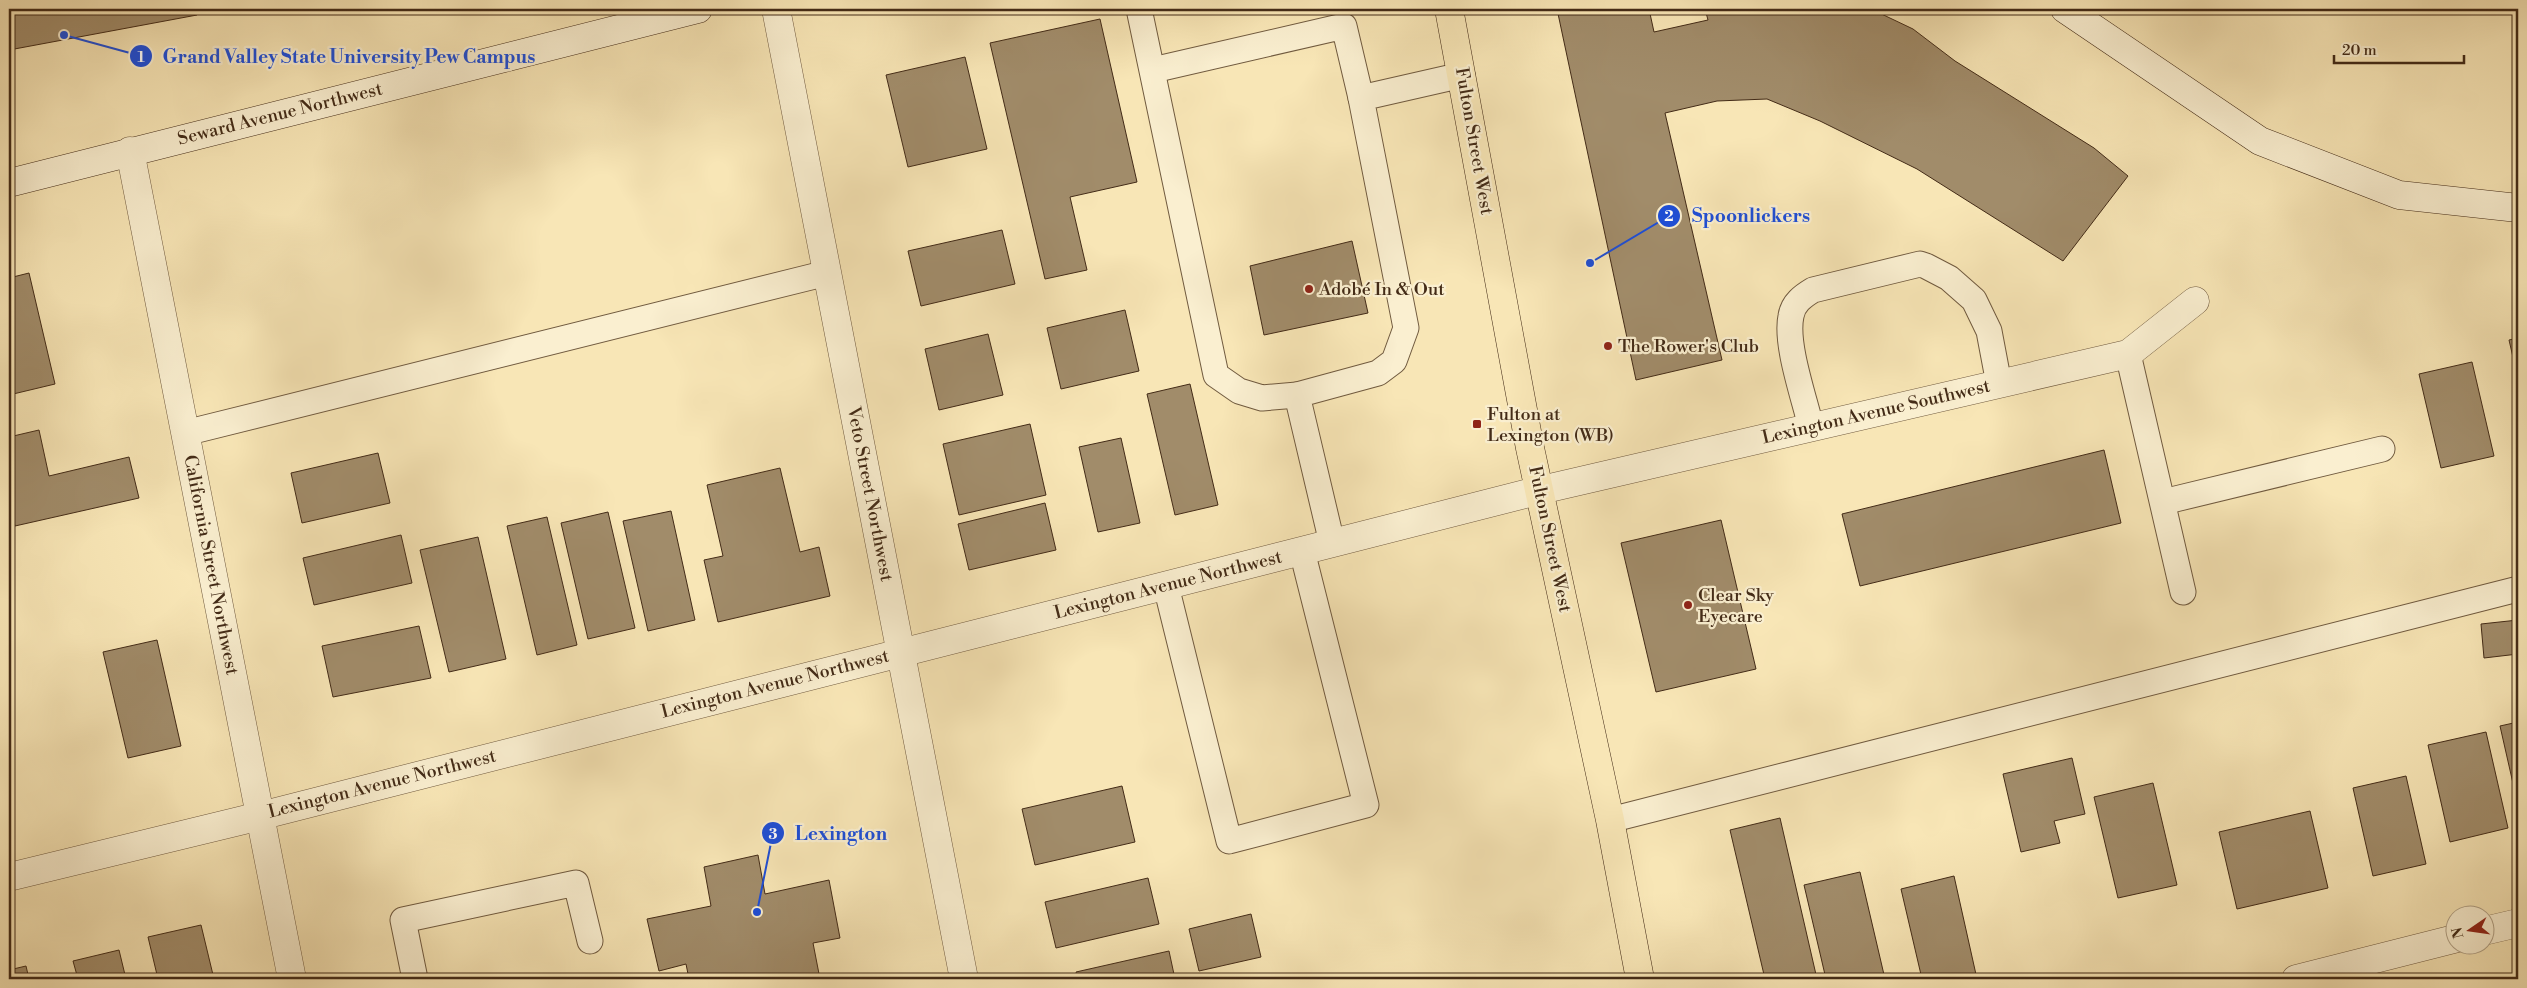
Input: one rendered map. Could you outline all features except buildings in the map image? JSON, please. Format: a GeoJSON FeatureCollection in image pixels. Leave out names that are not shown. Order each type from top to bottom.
{"type":"FeatureCollection","features":[{"type":"Feature","properties":{"kind":"main road","name":"Fulton Street West"},"geometry":{"type":"LineString","coordinates":[[1449,9],[1528,438],[1541,490],[1610,820],[1640,979]]}},
{"type":"Feature","properties":{"kind":"street","name":"Seward Avenue Northwest"},"geometry":{"type":"LineString","coordinates":[[9,183],[698,9]]}},
{"type":"Feature","properties":{"kind":"street","name":"Veto Street Northwest"},"geometry":{"type":"LineString","coordinates":[[776,9],[964,979]]}},
{"type":"Feature","properties":{"kind":"street"},"geometry":{"type":"LineString","coordinates":[[2064,9],[2260,141],[2399,195],[2518,208]]}},
{"type":"Feature","properties":{"kind":"street","name":"California Street Northwest"},"geometry":{"type":"LineString","coordinates":[[130,151],[292,979]]}},
{"type":"Feature","properties":{"kind":"street","name":"Lexington Avenue Southwest"},"geometry":{"type":"LineString","coordinates":[[1541,490],[2128,354],[2195,301]]}},
{"type":"Feature","properties":{"kind":"street","name":"Lexington Avenue Northwest"},"geometry":{"type":"LineString","coordinates":[[9,877],[260,816],[1541,490]]}},
{"type":"Feature","properties":{"kind":"street"},"geometry":{"type":"LineString","coordinates":[[2494,929],[2518,923]]}},
{"type":"Feature","properties":{"kind":"street"},"geometry":{"type":"LineString","coordinates":[[2296,979],[2444,942]]}},
{"type":"Feature","properties":{"kind":"lane"},"geometry":{"type":"LineString","coordinates":[[1139,9],[1216,375],[1239,391],[1262,398],[1297,395],[1378,373],[1394,361],[1406,328],[1361,98],[1344,26],[1152,70]]}},
{"type":"Feature","properties":{"kind":"lane"},"geometry":{"type":"LineString","coordinates":[[1361,98],[1462,75]]}},
{"type":"Feature","properties":{"kind":"lane"},"geometry":{"type":"LineString","coordinates":[[1811,427],[1790,337],[1791,314],[1800,297],[1813,290],[1920,264],[1949,278],[1974,300],[1989,331],[2000,384]]}},
{"type":"Feature","properties":{"kind":"lane"},"geometry":{"type":"LineString","coordinates":[[185,433],[827,273]]}},
{"type":"Feature","properties":{"kind":"lane"},"geometry":{"type":"LineString","coordinates":[[2128,354],[2184,592]]}},
{"type":"Feature","properties":{"kind":"lane"},"geometry":{"type":"LineString","coordinates":[[1297,395],[1332,542]]}},
{"type":"Feature","properties":{"kind":"lane"},"geometry":{"type":"LineString","coordinates":[[2163,502],[2382,449]]}},
{"type":"Feature","properties":{"kind":"lane"},"geometry":{"type":"LineString","coordinates":[[1166,586],[1229,841],[1366,805],[1302,551]]}},
{"type":"Feature","properties":{"kind":"lane"},"geometry":{"type":"LineString","coordinates":[[1610,820],[2518,589]]}},
{"type":"Feature","properties":{"kind":"lane"},"geometry":{"type":"LineString","coordinates":[[415,979],[403,920],[576,883],[590,941]]}},
{"type":"Feature","properties":{"kind":"place","name":"Grand Valley State University Pew Campus"},"geometry":{"type":"Point","coordinates":[64,35]}},
{"type":"Feature","properties":{"kind":"place","name":"Spoonlickers"},"geometry":{"type":"Point","coordinates":[1590,263]}},
{"type":"Feature","properties":{"kind":"place","name":"Adobé In & Out"},"geometry":{"type":"Point","coordinates":[1309,289]}},
{"type":"Feature","properties":{"kind":"place","name":"The Rower's Club"},"geometry":{"type":"Point","coordinates":[1608,346]}},
{"type":"Feature","properties":{"kind":"place","name":"Fulton at Lexington (WB)"},"geometry":{"type":"Point","coordinates":[1477,424]}},
{"type":"Feature","properties":{"kind":"place","name":"Clear Sky Eyecare"},"geometry":{"type":"Point","coordinates":[1688,605]}},
{"type":"Feature","properties":{"kind":"place","name":"Lexington"},"geometry":{"type":"Point","coordinates":[757,912]}}]}
